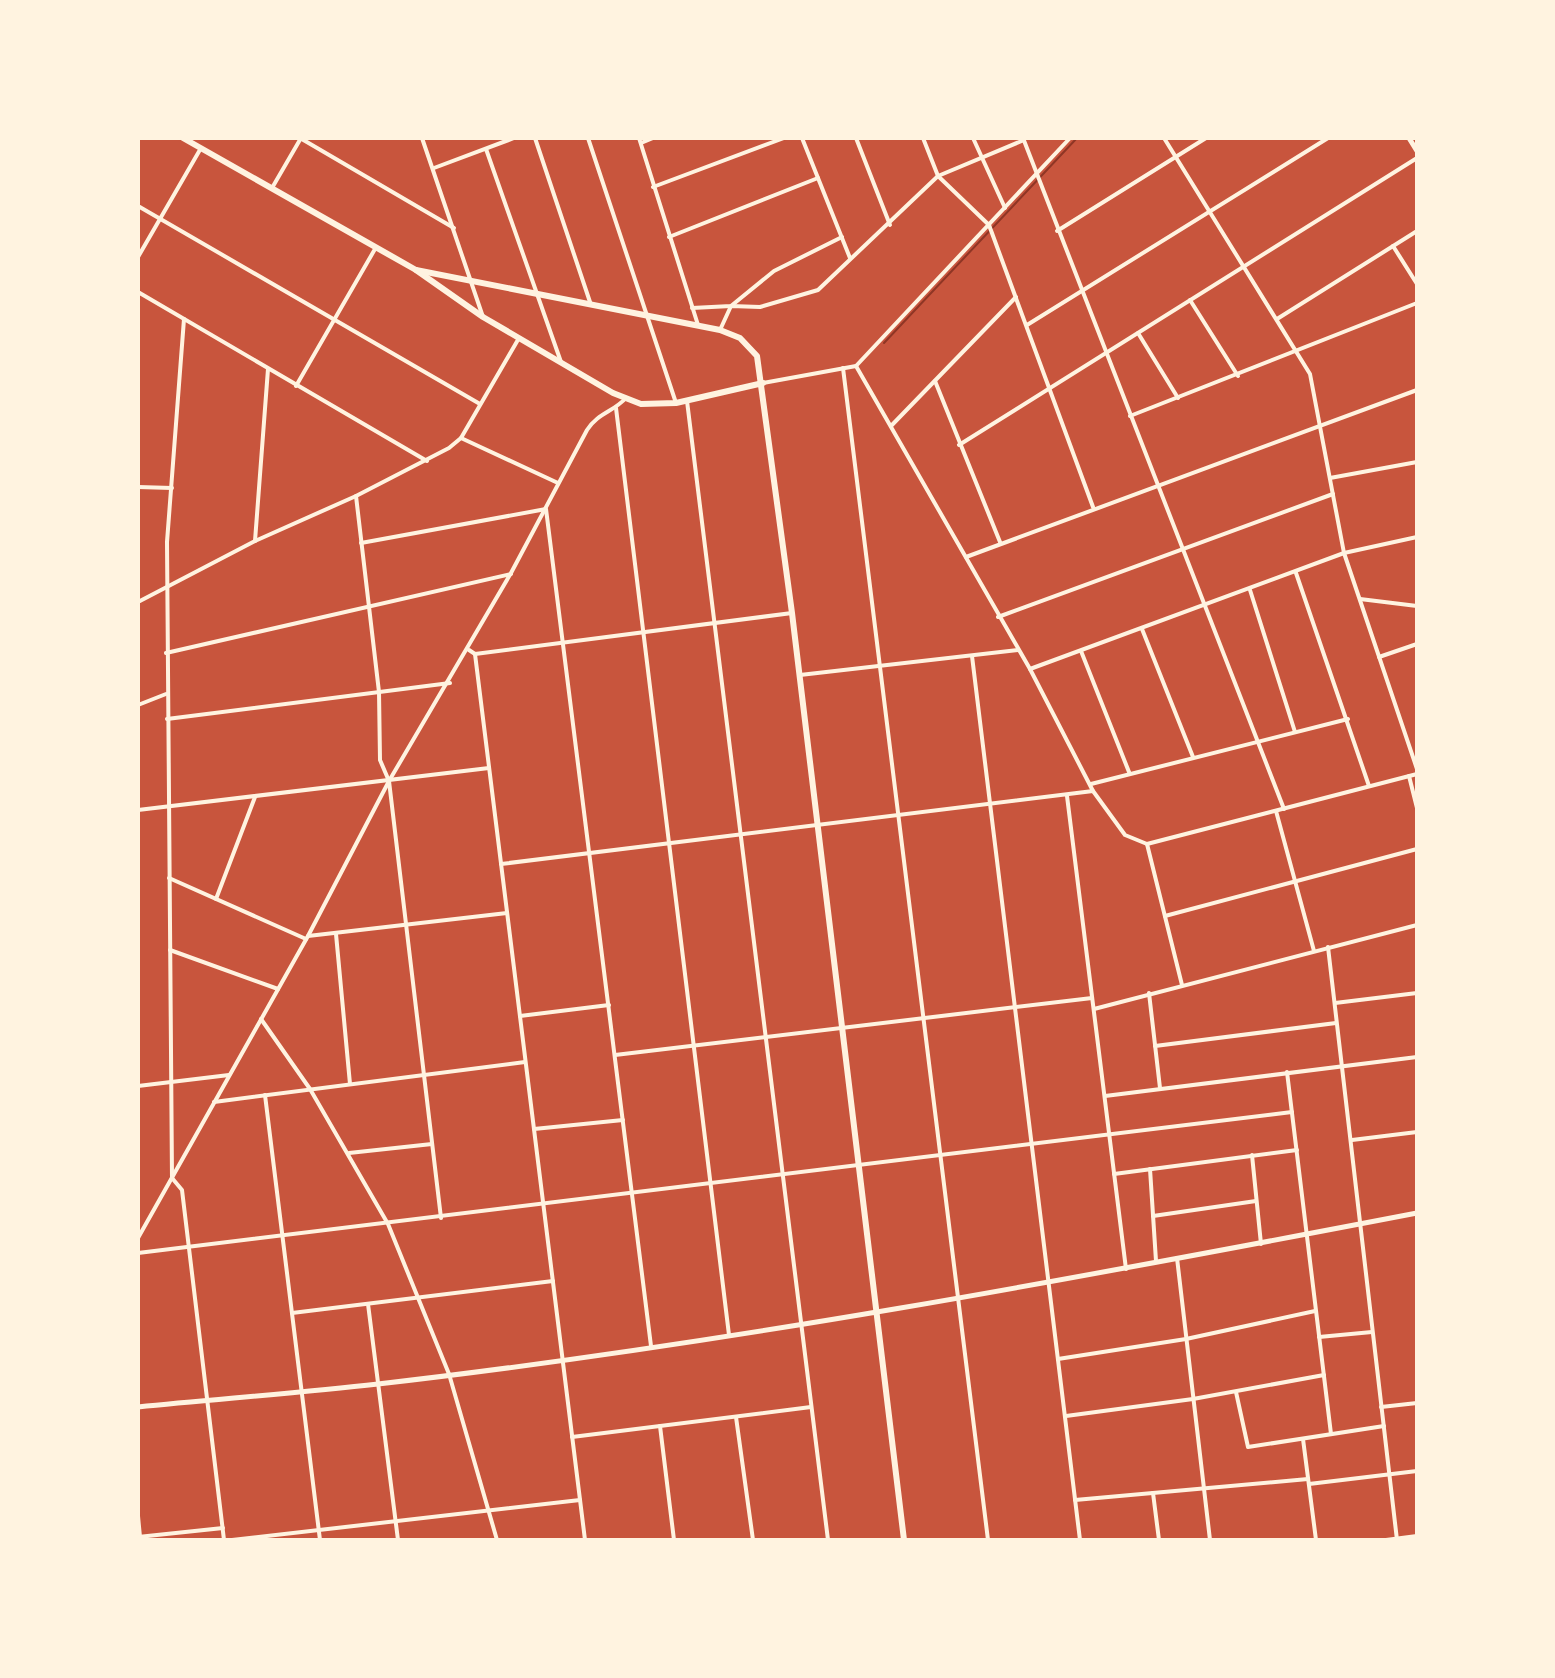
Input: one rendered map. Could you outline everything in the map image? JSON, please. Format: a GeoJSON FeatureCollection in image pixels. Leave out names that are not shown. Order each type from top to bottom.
{"type":"FeatureCollection","features":[{"type":"Feature","properties":{"kind":"main road"},"geometry":{"type":"LineString","coordinates":[[183,138],[416,270],[483,317],[626,398],[641,404],[676,403],[763,383]]}},
{"type":"Feature","properties":{"kind":"main road"},"geometry":{"type":"LineString","coordinates":[[416,270],[720,330],[740,338],[757,356],[800,675],[904,1540]]}},
{"type":"Feature","properties":{"kind":"street"},"geometry":{"type":"LineString","coordinates":[[271,189],[300,138],[455,228]]}},
{"type":"Feature","properties":{"kind":"street"},"geometry":{"type":"LineString","coordinates":[[422,138],[483,317]]}},
{"type":"Feature","properties":{"kind":"street"},"geometry":{"type":"LineString","coordinates":[[433,168],[514,138]]}},
{"type":"Feature","properties":{"kind":"street"},"geometry":{"type":"LineString","coordinates":[[535,138],[591,305]]}},
{"type":"Feature","properties":{"kind":"street"},"geometry":{"type":"LineString","coordinates":[[588,138],[676,403]]}},
{"type":"Feature","properties":{"kind":"street"},"geometry":{"type":"LineString","coordinates":[[653,138],[640,141],[698,325]]}},
{"type":"Feature","properties":{"kind":"street"},"geometry":{"type":"LineString","coordinates":[[653,187],[784,138]]}},
{"type":"Feature","properties":{"kind":"street"},"geometry":{"type":"LineString","coordinates":[[802,138],[851,260]]}},
{"type":"Feature","properties":{"kind":"street"},"geometry":{"type":"LineString","coordinates":[[856,138],[890,225]]}},
{"type":"Feature","properties":{"kind":"street"},"geometry":{"type":"LineString","coordinates":[[923,138],[938,176],[989,225],[1093,507]]}},
{"type":"Feature","properties":{"kind":"street"},"geometry":{"type":"LineString","coordinates":[[973,138],[1005,208]]}},
{"type":"Feature","properties":{"kind":"street"},"geometry":{"type":"LineString","coordinates":[[763,383],[856,366],[1070,138]]}},
{"type":"Feature","properties":{"kind":"street"},"geometry":{"type":"LineString","coordinates":[[856,366],[1030,669],[1093,791],[1125,835],[1147,844],[1409,776],[1417,771],[1344,553],[1310,374],[1164,138]]}},
{"type":"Feature","properties":{"kind":"street"},"geometry":{"type":"LineString","coordinates":[[1057,231],[1206,138]]}},
{"type":"Feature","properties":{"kind":"street"},"geometry":{"type":"LineString","coordinates":[[1027,325],[1328,138]]}},
{"type":"Feature","properties":{"kind":"street"},"geometry":{"type":"LineString","coordinates":[[1409,138],[1417,151]]}},
{"type":"Feature","properties":{"kind":"street"},"geometry":{"type":"LineString","coordinates":[[692,308],[760,307],[818,290],[890,225],[938,176],[1023,139],[1284,809]]}},
{"type":"Feature","properties":{"kind":"street"},"geometry":{"type":"LineString","coordinates":[[138,257],[201,148]]}},
{"type":"Feature","properties":{"kind":"street"},"geometry":{"type":"LineString","coordinates":[[486,149],[561,362]]}},
{"type":"Feature","properties":{"kind":"street"},"geometry":{"type":"LineString","coordinates":[[959,445],[1417,158]]}},
{"type":"Feature","properties":{"kind":"street"},"geometry":{"type":"LineString","coordinates":[[669,237],[818,178]]}},
{"type":"Feature","properties":{"kind":"street"},"geometry":{"type":"LineString","coordinates":[[138,206],[480,404]]}},
{"type":"Feature","properties":{"kind":"street"},"geometry":{"type":"LineString","coordinates":[[1277,319],[1417,231]]}},
{"type":"Feature","properties":{"kind":"street"},"geometry":{"type":"LineString","coordinates":[[720,330],[731,306],[774,271],[842,237]]}},
{"type":"Feature","properties":{"kind":"street"},"geometry":{"type":"LineString","coordinates":[[1393,246],[1417,284]]}},
{"type":"Feature","properties":{"kind":"street"},"geometry":{"type":"LineString","coordinates":[[296,386],[375,249]]}},
{"type":"Feature","properties":{"kind":"street"},"geometry":{"type":"LineString","coordinates":[[138,292],[427,461]]}},
{"type":"Feature","properties":{"kind":"street"},"geometry":{"type":"LineString","coordinates":[[891,426],[1016,297]]}},
{"type":"Feature","properties":{"kind":"street"},"geometry":{"type":"LineString","coordinates":[[1190,300],[1238,376]]}},
{"type":"Feature","properties":{"kind":"street"},"geometry":{"type":"LineString","coordinates":[[1130,416],[1298,353],[1417,303]]}},
{"type":"Feature","properties":{"kind":"street"},"geometry":{"type":"LineString","coordinates":[[184,319],[172,488],[166,653],[172,1178],[182,1190],[224,1540]]}},
{"type":"Feature","properties":{"kind":"street"},"geometry":{"type":"LineString","coordinates":[[1138,333],[1178,398]]}},
{"type":"Feature","properties":{"kind":"street"},"geometry":{"type":"LineString","coordinates":[[138,602],[255,541],[427,461],[461,438],[519,337]]}},
{"type":"Feature","properties":{"kind":"street"},"geometry":{"type":"LineString","coordinates":[[843,368],[988,1540]]}},
{"type":"Feature","properties":{"kind":"street"},"geometry":{"type":"LineString","coordinates":[[255,541],[268,369]]}},
{"type":"Feature","properties":{"kind":"street"},"geometry":{"type":"LineString","coordinates":[[935,381],[1000,542]]}},
{"type":"Feature","properties":{"kind":"street"},"geometry":{"type":"LineString","coordinates":[[966,557],[1093,507],[1417,390]]}},
{"type":"Feature","properties":{"kind":"street"},"geometry":{"type":"LineString","coordinates":[[138,1238],[307,938],[389,781],[469,650],[596,416],[616,408],[626,398]]}},
{"type":"Feature","properties":{"kind":"street"},"geometry":{"type":"LineString","coordinates":[[687,401],[828,1540]]}},
{"type":"Feature","properties":{"kind":"street"},"geometry":{"type":"LineString","coordinates":[[616,408],[729,1335]]}},
{"type":"Feature","properties":{"kind":"street"},"geometry":{"type":"LineString","coordinates":[[461,438],[558,483]]}},
{"type":"Feature","properties":{"kind":"street"},"geometry":{"type":"LineString","coordinates":[[1330,478],[1417,462]]}},
{"type":"Feature","properties":{"kind":"street"},"geometry":{"type":"LineString","coordinates":[[138,487],[172,488]]}},
{"type":"Feature","properties":{"kind":"street"},"geometry":{"type":"LineString","coordinates":[[998,617],[1333,494]]}},
{"type":"Feature","properties":{"kind":"street"},"geometry":{"type":"LineString","coordinates":[[356,496],[379,692],[380,760],[389,781],[441,1218]]}},
{"type":"Feature","properties":{"kind":"street"},"geometry":{"type":"LineString","coordinates":[[361,543],[546,509]]}},
{"type":"Feature","properties":{"kind":"street"},"geometry":{"type":"LineString","coordinates":[[546,509],[651,1346]]}},
{"type":"Feature","properties":{"kind":"street"},"geometry":{"type":"LineString","coordinates":[[1030,669],[1344,553],[1417,537]]}},
{"type":"Feature","properties":{"kind":"street"},"geometry":{"type":"LineString","coordinates":[[166,653],[511,573]]}},
{"type":"Feature","properties":{"kind":"street"},"geometry":{"type":"LineString","coordinates":[[1296,573],[1369,786]]}},
{"type":"Feature","properties":{"kind":"street"},"geometry":{"type":"LineString","coordinates":[[1250,590],[1295,733]]}},
{"type":"Feature","properties":{"kind":"street"},"geometry":{"type":"LineString","coordinates":[[1360,599],[1417,606]]}},
{"type":"Feature","properties":{"kind":"street"},"geometry":{"type":"LineString","coordinates":[[469,650],[475,654],[792,613]]}},
{"type":"Feature","properties":{"kind":"street"},"geometry":{"type":"LineString","coordinates":[[1142,629],[1193,757]]}},
{"type":"Feature","properties":{"kind":"street"},"geometry":{"type":"LineString","coordinates":[[1379,657],[1417,644]]}},
{"type":"Feature","properties":{"kind":"street"},"geometry":{"type":"LineString","coordinates":[[800,675],[1018,650]]}},
{"type":"Feature","properties":{"kind":"street"},"geometry":{"type":"LineString","coordinates":[[1081,651],[1129,772]]}},
{"type":"Feature","properties":{"kind":"street"},"geometry":{"type":"LineString","coordinates":[[475,654],[585,1540]]}},
{"type":"Feature","properties":{"kind":"street"},"geometry":{"type":"LineString","coordinates":[[972,656],[1080,1540]]}},
{"type":"Feature","properties":{"kind":"street"},"geometry":{"type":"LineString","coordinates":[[167,719],[450,683]]}},
{"type":"Feature","properties":{"kind":"street"},"geometry":{"type":"LineString","coordinates":[[138,705],[167,694]]}},
{"type":"Feature","properties":{"kind":"street"},"geometry":{"type":"LineString","coordinates":[[1090,784],[1348,719]]}},
{"type":"Feature","properties":{"kind":"street"},"geometry":{"type":"LineString","coordinates":[[138,810],[489,768]]}},
{"type":"Feature","properties":{"kind":"street"},"geometry":{"type":"LineString","coordinates":[[1409,776],[1417,808]]}},
{"type":"Feature","properties":{"kind":"street"},"geometry":{"type":"LineString","coordinates":[[501,864],[1093,791]]}},
{"type":"Feature","properties":{"kind":"street"},"geometry":{"type":"LineString","coordinates":[[216,899],[255,796]]}},
{"type":"Feature","properties":{"kind":"street"},"geometry":{"type":"LineString","coordinates":[[1067,796],[1126,1269]]}},
{"type":"Feature","properties":{"kind":"street"},"geometry":{"type":"LineString","coordinates":[[1276,811],[1314,951]]}},
{"type":"Feature","properties":{"kind":"street"},"geometry":{"type":"LineString","coordinates":[[1147,844],[1182,985]]}},
{"type":"Feature","properties":{"kind":"street"},"geometry":{"type":"LineString","coordinates":[[1165,916],[1417,849]]}},
{"type":"Feature","properties":{"kind":"street"},"geometry":{"type":"LineString","coordinates":[[169,878],[307,938],[507,913]]}},
{"type":"Feature","properties":{"kind":"street"},"geometry":{"type":"LineString","coordinates":[[1094,1009],[1417,925]]}},
{"type":"Feature","properties":{"kind":"street"},"geometry":{"type":"LineString","coordinates":[[336,934],[350,1084]]}},
{"type":"Feature","properties":{"kind":"street"},"geometry":{"type":"LineString","coordinates":[[1328,947],[1397,1539]]}},
{"type":"Feature","properties":{"kind":"street"},"geometry":{"type":"LineString","coordinates":[[170,950],[278,989]]}},
{"type":"Feature","properties":{"kind":"street"},"geometry":{"type":"LineString","coordinates":[[1149,993],[1160,1088]]}},
{"type":"Feature","properties":{"kind":"street"},"geometry":{"type":"LineString","coordinates":[[1335,1003],[1417,993]]}},
{"type":"Feature","properties":{"kind":"street"},"geometry":{"type":"LineString","coordinates":[[615,1055],[1092,998]]}},
{"type":"Feature","properties":{"kind":"street"},"geometry":{"type":"LineString","coordinates":[[520,1016],[609,1005]]}},
{"type":"Feature","properties":{"kind":"street"},"geometry":{"type":"LineString","coordinates":[[261,1019],[310,1089],[388,1224],[449,1374],[497,1540]]}},
{"type":"Feature","properties":{"kind":"street"},"geometry":{"type":"LineString","coordinates":[[1155,1046],[1336,1023]]}},
{"type":"Feature","properties":{"kind":"street"},"geometry":{"type":"LineString","coordinates":[[1105,1096],[1417,1057]]}},
{"type":"Feature","properties":{"kind":"street"},"geometry":{"type":"LineString","coordinates":[[214,1102],[526,1062]]}},
{"type":"Feature","properties":{"kind":"street"},"geometry":{"type":"LineString","coordinates":[[1287,1072],[1331,1434]]}},
{"type":"Feature","properties":{"kind":"street"},"geometry":{"type":"LineString","coordinates":[[138,1086],[229,1075]]}},
{"type":"Feature","properties":{"kind":"street"},"geometry":{"type":"LineString","coordinates":[[265,1095],[320,1540]]}},
{"type":"Feature","properties":{"kind":"street"},"geometry":{"type":"LineString","coordinates":[[138,1253],[1292,1112]]}},
{"type":"Feature","properties":{"kind":"street"},"geometry":{"type":"LineString","coordinates":[[534,1129],[623,1120]]}},
{"type":"Feature","properties":{"kind":"street"},"geometry":{"type":"LineString","coordinates":[[1352,1140],[1417,1132]]}},
{"type":"Feature","properties":{"kind":"street"},"geometry":{"type":"LineString","coordinates":[[349,1153],[432,1144]]}},
{"type":"Feature","properties":{"kind":"street"},"geometry":{"type":"LineString","coordinates":[[1114,1174],[1297,1150]]}},
{"type":"Feature","properties":{"kind":"street"},"geometry":{"type":"LineString","coordinates":[[1252,1155],[1261,1244]]}},
{"type":"Feature","properties":{"kind":"street"},"geometry":{"type":"LineString","coordinates":[[1150,1169],[1156,1261]]}},
{"type":"Feature","properties":{"kind":"street"},"geometry":{"type":"LineString","coordinates":[[1153,1216],[1256,1201]]}},
{"type":"Feature","properties":{"kind":"street"},"geometry":{"type":"LineString","coordinates":[[138,1407],[378,1383],[729,1335],[1126,1269],[1417,1213]]}},
{"type":"Feature","properties":{"kind":"street"},"geometry":{"type":"LineString","coordinates":[[1177,1258],[1210,1540]]}},
{"type":"Feature","properties":{"kind":"street"},"geometry":{"type":"LineString","coordinates":[[292,1313],[553,1281]]}},
{"type":"Feature","properties":{"kind":"street"},"geometry":{"type":"LineString","coordinates":[[368,1304],[398,1540]]}},
{"type":"Feature","properties":{"kind":"street"},"geometry":{"type":"LineString","coordinates":[[1058,1359],[1186,1339],[1316,1311]]}},
{"type":"Feature","properties":{"kind":"street"},"geometry":{"type":"LineString","coordinates":[[1319,1337],[1372,1332]]}},
{"type":"Feature","properties":{"kind":"street"},"geometry":{"type":"LineString","coordinates":[[1065,1416],[1193,1399],[1324,1375]]}},
{"type":"Feature","properties":{"kind":"street"},"geometry":{"type":"LineString","coordinates":[[1236,1392],[1248,1447],[1384,1426]]}},
{"type":"Feature","properties":{"kind":"street"},"geometry":{"type":"LineString","coordinates":[[1381,1407],[1417,1403]]}},
{"type":"Feature","properties":{"kind":"street"},"geometry":{"type":"LineString","coordinates":[[572,1437],[811,1407]]}},
{"type":"Feature","properties":{"kind":"street"},"geometry":{"type":"LineString","coordinates":[[736,1417],[753,1540]]}},
{"type":"Feature","properties":{"kind":"street"},"geometry":{"type":"LineString","coordinates":[[660,1426],[674,1540]]}},
{"type":"Feature","properties":{"kind":"street"},"geometry":{"type":"LineString","coordinates":[[1303,1439],[1316,1540]]}},
{"type":"Feature","properties":{"kind":"street"},"geometry":{"type":"LineString","coordinates":[[1075,1500],[1417,1471]]}},
{"type":"Feature","properties":{"kind":"street"},"geometry":{"type":"LineString","coordinates":[[1153,1493],[1159,1540]]}},
{"type":"Feature","properties":{"kind":"street"},"geometry":{"type":"LineString","coordinates":[[232,1540],[580,1500]]}},
{"type":"Feature","properties":{"kind":"street"},"geometry":{"type":"LineString","coordinates":[[138,1516],[139,1537],[223,1528]]}},
{"type":"Feature","properties":{"kind":"street"},"geometry":{"type":"LineString","coordinates":[[1386,1540],[1417,1536]]}},
{"type":"Feature","properties":{"kind":"waterway"},"geometry":{"type":"LineString","coordinates":[[884,343],[1077,138]]}}]}
